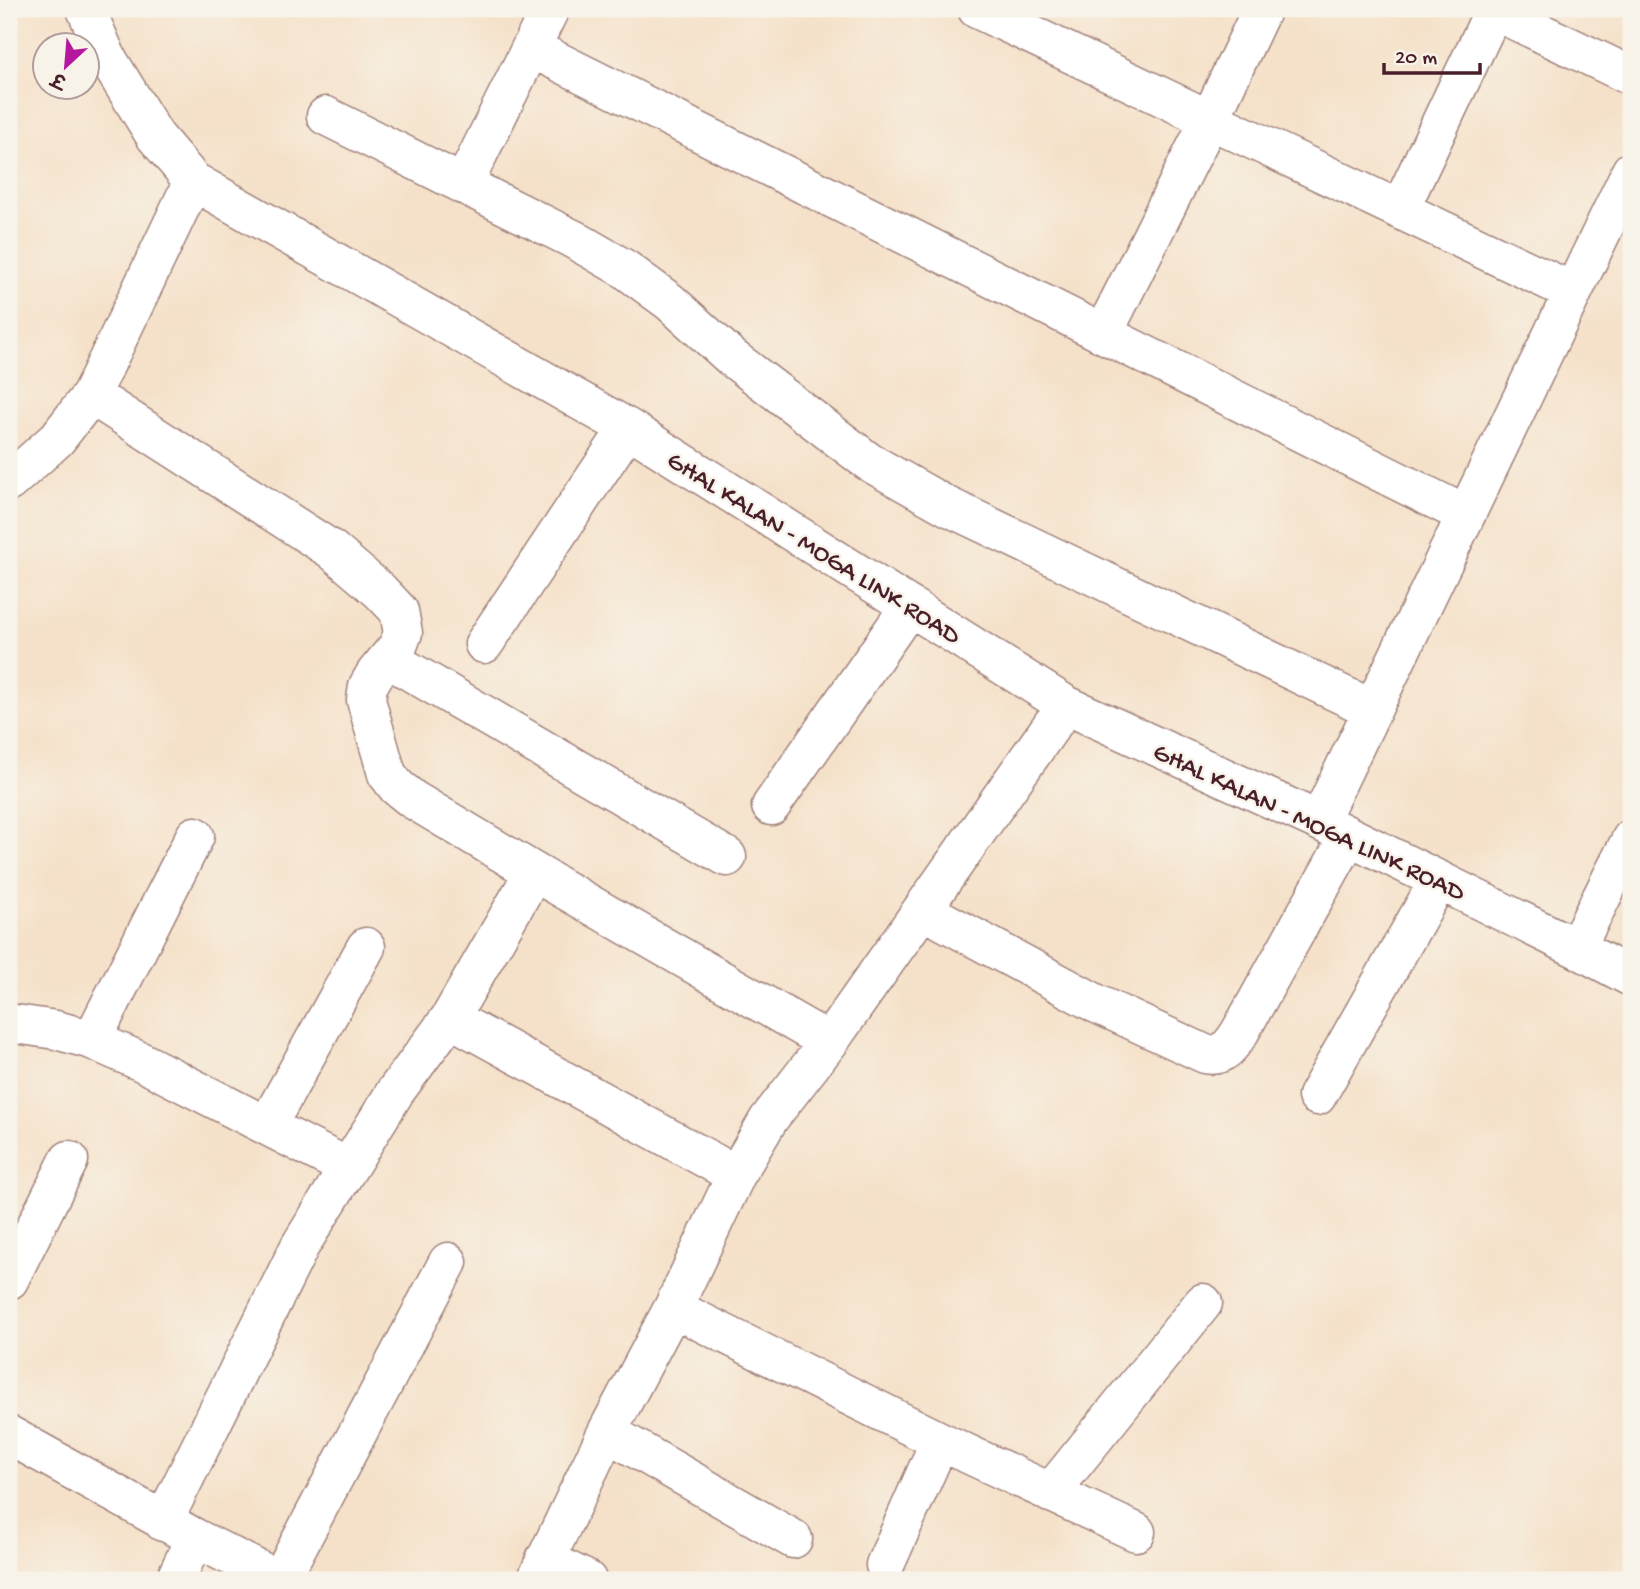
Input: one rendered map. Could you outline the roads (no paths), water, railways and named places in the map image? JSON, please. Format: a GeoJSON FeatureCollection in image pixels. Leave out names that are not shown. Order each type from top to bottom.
{"type":"FeatureCollection","features":[{"type":"Feature","properties":{"kind":"street","name":"GHAL KALAN - MOGA LINK ROAD"},"geometry":{"type":"LineString","coordinates":[[86,9],[107,58],[155,136],[193,181],[628,428],[1066,705],[1334,828],[1631,977]]}},
{"type":"Feature","properties":{"kind":"street"},"geometry":{"type":"LineString","coordinates":[[463,185],[550,9]]}},
{"type":"Feature","properties":{"kind":"street"},"geometry":{"type":"LineString","coordinates":[[977,9],[1573,292]]}},
{"type":"Feature","properties":{"kind":"street"},"geometry":{"type":"LineString","coordinates":[[1103,334],[1262,9]]}},
{"type":"Feature","properties":{"kind":"street"},"geometry":{"type":"LineString","coordinates":[[1400,209],[1493,10],[1631,76]]}},
{"type":"Feature","properties":{"kind":"street"},"geometry":{"type":"LineString","coordinates":[[531,48],[1466,515]]}},
{"type":"Feature","properties":{"kind":"street"},"geometry":{"type":"LineString","coordinates":[[326,116],[573,239],[625,270],[670,302],[731,357],[869,462],[947,506],[1372,709]]}},
{"type":"Feature","properties":{"kind":"street"},"geometry":{"type":"LineString","coordinates":[[923,910],[1097,1004],[1205,1054],[1215,1056],[1223,1053],[1240,1032],[1334,828],[1372,709],[1631,171]]}},
{"type":"Feature","properties":{"kind":"street"},"geometry":{"type":"LineString","coordinates":[[9,482],[57,439],[91,395],[193,181]]}},
{"type":"Feature","properties":{"kind":"street"},"geometry":{"type":"LineString","coordinates":[[91,395],[332,550],[399,611],[403,633],[398,646],[368,686],[366,700],[387,774],[397,787],[412,799],[534,872],[829,1042]]}},
{"type":"Feature","properties":{"kind":"street"},"geometry":{"type":"LineString","coordinates":[[484,644],[628,428]]}},
{"type":"Feature","properties":{"kind":"street"},"geometry":{"type":"LineString","coordinates":[[771,806],[910,606]]}},
{"type":"Feature","properties":{"kind":"street"},"geometry":{"type":"LineString","coordinates":[[389,659],[727,857]]}},
{"type":"Feature","properties":{"kind":"street"},"geometry":{"type":"LineString","coordinates":[[587,1580],[540,1570],[607,1432],[673,1308],[736,1174],[769,1119],[829,1042],[1066,705]]}},
{"type":"Feature","properties":{"kind":"street"},"geometry":{"type":"LineString","coordinates":[[92,1040],[195,836]]}},
{"type":"Feature","properties":{"kind":"street"},"geometry":{"type":"LineString","coordinates":[[1576,948],[1631,839]]}},
{"type":"Feature","properties":{"kind":"street"},"geometry":{"type":"LineString","coordinates":[[175,1580],[179,1530],[300,1246],[395,1092],[450,1018],[534,872]]}},
{"type":"Feature","properties":{"kind":"street"},"geometry":{"type":"LineString","coordinates":[[1317,1096],[1439,880]]}},
{"type":"Feature","properties":{"kind":"street"},"geometry":{"type":"LineString","coordinates":[[267,1126],[366,947]]}},
{"type":"Feature","properties":{"kind":"street"},"geometry":{"type":"LineString","coordinates":[[450,1018],[736,1174]]}},
{"type":"Feature","properties":{"kind":"street"},"geometry":{"type":"LineString","coordinates":[[9,1023],[56,1030],[92,1040],[142,1062],[347,1167]]}},
{"type":"Feature","properties":{"kind":"street"},"geometry":{"type":"LineString","coordinates":[[9,1280],[69,1160]]}},
{"type":"Feature","properties":{"kind":"street"},"geometry":{"type":"LineString","coordinates":[[9,1435],[179,1530],[280,1580],[448,1262]]}},
{"type":"Feature","properties":{"kind":"street"},"geometry":{"type":"LineString","coordinates":[[1050,1493],[1203,1303]]}},
{"type":"Feature","properties":{"kind":"street"},"geometry":{"type":"LineString","coordinates":[[673,1308],[940,1441],[1136,1532]]}},
{"type":"Feature","properties":{"kind":"street"},"geometry":{"type":"LineString","coordinates":[[607,1432],[793,1539]]}},
{"type":"Feature","properties":{"kind":"street"},"geometry":{"type":"LineString","coordinates":[[885,1565],[940,1441]]}}]}
